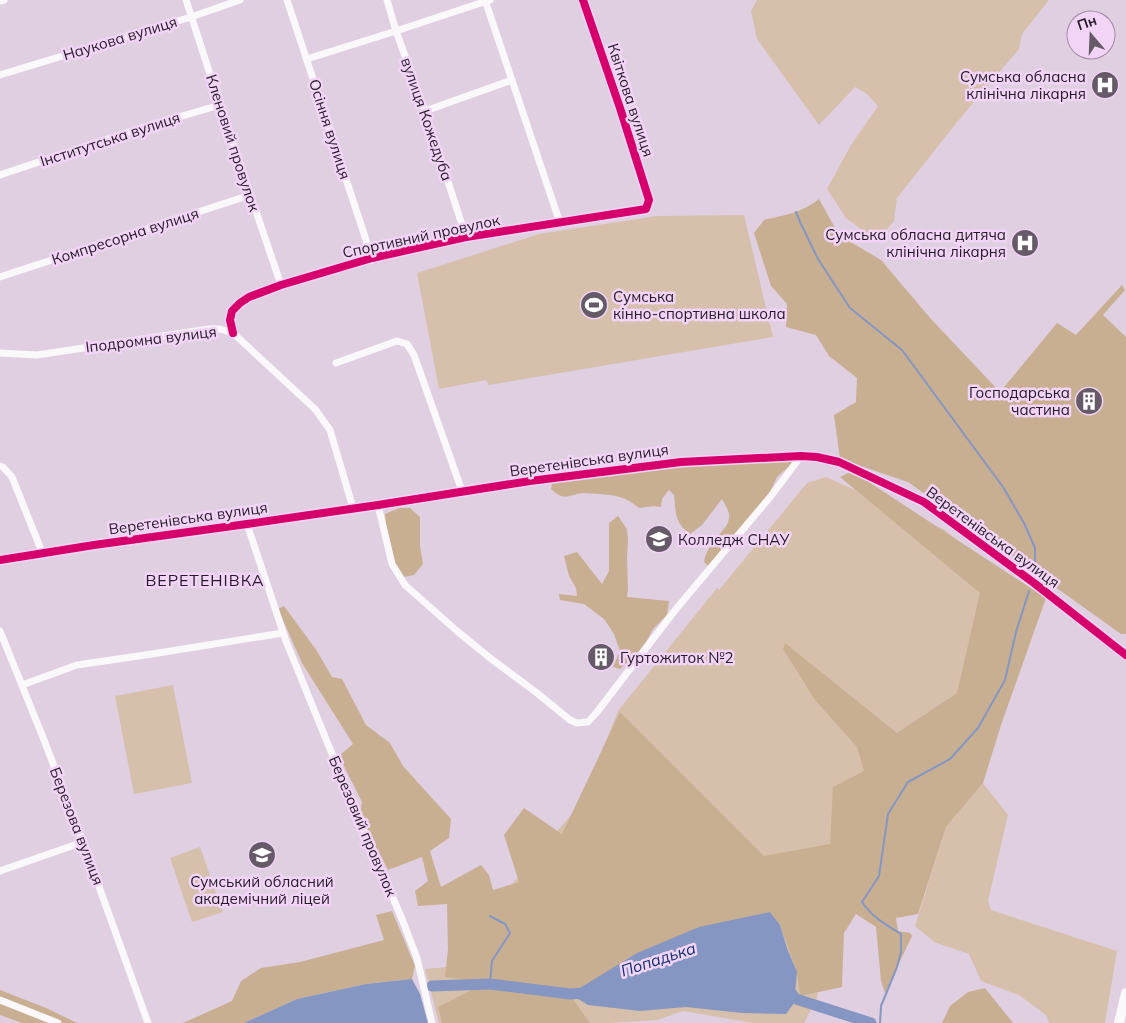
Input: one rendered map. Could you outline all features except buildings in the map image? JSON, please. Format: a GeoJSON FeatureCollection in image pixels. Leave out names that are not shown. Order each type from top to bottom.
{"type":"FeatureCollection","features":[{"type":"Feature","properties":{"kind":"main road"},"geometry":{"type":"LineString","coordinates":[[1119,1023],[1126,993]]}},
{"type":"Feature","properties":{"kind":"street"},"geometry":{"type":"LineString","coordinates":[[0,1],[4,0]]}},
{"type":"Feature","properties":{"kind":"street","name":"Кленовий провулок"},"geometry":{"type":"LineString","coordinates":[[186,0],[281,285]]}},
{"type":"Feature","properties":{"kind":"street","name":"Наукова вулиця"},"geometry":{"type":"LineString","coordinates":[[0,75],[240,0]]}},
{"type":"Feature","properties":{"kind":"street","name":"Осіння вулиця"},"geometry":{"type":"LineString","coordinates":[[287,0],[372,258]]}},
{"type":"Feature","properties":{"kind":"street","name":"вулиця Кожедуба"},"geometry":{"type":"LineString","coordinates":[[387,0],[466,237]]}},
{"type":"Feature","properties":{"kind":"street","name":"Квіткова вулиця"},"geometry":{"type":"LineString","coordinates":[[583,0],[649,200],[646,209]]}},
{"type":"Feature","properties":{"kind":"street"},"geometry":{"type":"LineString","coordinates":[[306,59],[487,1],[560,223]]}},
{"type":"Feature","properties":{"kind":"street"},"geometry":{"type":"LineString","coordinates":[[425,111],[512,80]]}},
{"type":"Feature","properties":{"kind":"street","name":"Інститутська вулиця"},"geometry":{"type":"LineString","coordinates":[[0,175],[141,128],[220,105]]}},
{"type":"Feature","properties":{"kind":"street","name":"Компресорна вулиця"},"geometry":{"type":"LineString","coordinates":[[0,277],[250,195]]}},
{"type":"Feature","properties":{"kind":"street","name":"Спортивний провулок"},"geometry":{"type":"LineString","coordinates":[[233,333],[230,320],[232,311],[240,302],[281,285],[372,258],[466,237],[646,209]]}},
{"type":"Feature","properties":{"kind":"street","name":"Іподромна вулиця"},"geometry":{"type":"LineString","coordinates":[[0,353],[37,355],[209,329],[220,329],[233,333],[315,409],[330,430],[353,508]]}},
{"type":"Feature","properties":{"kind":"street"},"geometry":{"type":"LineString","coordinates":[[336,363],[397,341],[407,344],[414,355],[462,491]]}},
{"type":"Feature","properties":{"kind":"street"},"geometry":{"type":"LineString","coordinates":[[378,505],[392,564],[405,584],[457,632],[576,724],[588,722],[597,712],[676,609],[772,496],[801,456]]}},
{"type":"Feature","properties":{"kind":"street","name":"Веретенівська вулиця"},"geometry":{"type":"LineString","coordinates":[[0,560],[42,552],[378,505],[462,491],[681,462],[801,456],[818,457],[839,462],[924,502],[1034,583],[1126,655]]}},
{"type":"Feature","properties":{"kind":"street"},"geometry":{"type":"LineString","coordinates":[[0,466],[12,477],[42,552]]}},
{"type":"Feature","properties":{"kind":"street","name":"Березовий провулок"},"geometry":{"type":"LineString","coordinates":[[247,524],[283,633],[417,958],[432,1023]]}},
{"type":"Feature","properties":{"kind":"street","name":"Березова вулиця"},"geometry":{"type":"LineString","coordinates":[[0,631],[3,651],[22,686],[83,842],[148,1023]]}},
{"type":"Feature","properties":{"kind":"street"},"geometry":{"type":"LineString","coordinates":[[22,686],[77,665],[283,633]]}},
{"type":"Feature","properties":{"kind":"street"},"geometry":{"type":"LineString","coordinates":[[0,871],[83,842]]}},
{"type":"Feature","properties":{"kind":"street"},"geometry":{"type":"LineString","coordinates":[[0,1000],[58,1023]]}},
{"type":"Feature","properties":{"kind":"shaded area"},"geometry":{"type":"Polygon","coordinates":[[[757,0],[1049,0],[1022,34],[1019,49],[957,122],[897,198],[894,221],[877,241],[846,218],[827,189],[851,145],[878,106],[867,94],[855,87],[819,125],[757,39],[751,11],[757,0]]]}},
{"type":"Feature","properties":{"kind":"shaded area"},"geometry":{"type":"Polygon","coordinates":[[[819,199],[839,235],[881,260],[931,319],[1000,392],[1057,323],[1076,335],[1122,285],[1125,290],[1103,315],[1126,337],[1126,634],[1121,634],[908,482],[840,459],[834,415],[856,402],[857,378],[829,356],[816,335],[786,327],[787,304],[771,286],[754,233],[764,220],[786,215],[819,199]]]}},
{"type":"Feature","properties":{"kind":"shaded area","name":"Сумська кінно-спортивна школа"},"geometry":{"type":"Polygon","coordinates":[[[744,215],[773,337],[489,385],[486,380],[439,389],[417,273],[539,234],[657,216],[744,215]]]}},
{"type":"Feature","properties":{"kind":"shaded area"},"geometry":{"type":"Polygon","coordinates":[[[798,458],[777,477],[768,496],[709,567],[704,562],[706,554],[712,543],[725,528],[729,518],[722,499],[702,525],[690,534],[678,521],[674,495],[669,490],[662,499],[661,507],[639,508],[630,501],[616,496],[583,493],[563,497],[551,489],[552,483],[642,469],[798,458]]]}},
{"type":"Feature","properties":{"kind":"shaded area"},"geometry":{"type":"Polygon","coordinates":[[[852,471],[1046,598],[1001,725],[983,783],[946,827],[918,914],[896,918],[898,931],[910,933],[912,936],[885,993],[881,981],[876,927],[856,914],[844,933],[842,987],[800,996],[797,972],[780,925],[770,912],[637,953],[570,995],[590,1023],[442,1023],[438,1007],[485,983],[445,977],[448,949],[447,904],[418,906],[415,891],[428,881],[422,857],[388,870],[360,816],[362,802],[339,756],[353,744],[302,663],[278,609],[284,606],[317,651],[332,677],[342,679],[366,725],[390,743],[403,766],[451,819],[449,838],[430,851],[441,887],[481,865],[489,875],[493,890],[519,882],[504,835],[524,808],[562,834],[620,712],[764,856],[830,844],[833,787],[864,771],[857,747],[815,700],[783,649],[785,643],[897,733],[957,693],[980,593],[840,477],[852,471]]]}},
{"type":"Feature","properties":{"kind":"shaded area"},"geometry":{"type":"Polygon","coordinates":[[[826,477],[943,529],[1029,598],[911,771],[820,978],[817,998],[804,1023],[753,1023],[683,1011],[657,1020],[608,1023],[439,1023],[425,969],[470,965],[499,894],[514,882],[605,775],[604,746],[618,711],[717,588],[719,590],[807,483],[826,477]]]}},
{"type":"Feature","properties":{"kind":"shaded area"},"geometry":{"type":"Polygon","coordinates":[[[399,508],[410,508],[420,517],[420,546],[423,564],[414,575],[404,577],[395,563],[385,514],[399,508]]]}},
{"type":"Feature","properties":{"kind":"shaded area"},"geometry":{"type":"Polygon","coordinates":[[[618,516],[627,529],[627,597],[669,601],[667,615],[653,629],[636,655],[620,669],[613,667],[620,651],[614,634],[604,619],[584,604],[560,600],[559,594],[577,596],[576,588],[569,576],[564,556],[577,552],[602,584],[609,571],[609,523],[618,516]]]}},
{"type":"Feature","properties":{"kind":"shaded area"},"geometry":{"type":"Polygon","coordinates":[[[173,685],[192,783],[134,794],[115,696],[173,685]]]}},
{"type":"Feature","properties":{"kind":"shaded area"},"geometry":{"type":"Polygon","coordinates":[[[983,783],[1008,815],[988,901],[991,910],[1117,951],[1105,1023],[1049,1023],[1046,1015],[1019,995],[981,981],[969,954],[934,942],[915,926],[946,827],[983,783]]]}},
{"type":"Feature","properties":{"kind":"shaded area"},"geometry":{"type":"Polygon","coordinates":[[[200,847],[223,912],[192,922],[170,858],[200,847]]]}},
{"type":"Feature","properties":{"kind":"shaded area"},"geometry":{"type":"Polygon","coordinates":[[[392,911],[415,966],[412,979],[366,984],[297,999],[244,1023],[183,1023],[232,1001],[241,981],[261,968],[300,962],[384,940],[376,915],[392,911]]]}},
{"type":"Feature","properties":{"kind":"shaded area"},"geometry":{"type":"Polygon","coordinates":[[[985,988],[1013,1023],[942,1023],[950,1006],[968,992],[985,988]]]}},
{"type":"Feature","properties":{"kind":"shaded area"},"geometry":{"type":"Polygon","coordinates":[[[0,990],[46,1008],[77,1023],[22,1023],[0,1015],[0,990]]]}},
{"type":"Feature","properties":{"kind":"water"},"geometry":{"type":"Polygon","coordinates":[[[770,912],[780,925],[797,972],[794,1003],[786,1014],[742,1013],[686,1007],[640,1011],[588,1005],[570,994],[637,953],[699,927],[770,912]]]}},
{"type":"Feature","properties":{"kind":"water"},"geometry":{"type":"Polygon","coordinates":[[[412,979],[420,994],[428,1023],[244,1023],[297,999],[366,984],[412,979]]]}},
{"type":"Feature","properties":{"kind":"waterway"},"geometry":{"type":"LineString","coordinates":[[796,212],[818,259],[850,308],[902,350],[1003,487],[1024,523],[1035,548],[1035,569]]}},
{"type":"Feature","properties":{"kind":"waterway"},"geometry":{"type":"LineString","coordinates":[[880,1023],[881,1006],[901,952],[901,934],[875,916],[862,902],[879,876],[888,814],[908,782],[950,759],[978,728],[1005,680],[1016,632],[1029,591]]}},
{"type":"Feature","properties":{"kind":"waterway"},"geometry":{"type":"LineString","coordinates":[[490,916],[505,924],[510,933],[492,961],[490,984]]}},
{"type":"Feature","properties":{"kind":"waterway","name":"Попадька"},"geometry":{"type":"LineString","coordinates":[[432,986],[490,984],[570,994],[584,993]]}},
{"type":"Feature","properties":{"kind":"waterway","name":"Попадька"},"geometry":{"type":"LineString","coordinates":[[786,987],[796,999],[871,1023]]}},
{"type":"Feature","properties":{"kind":"cycle path"},"geometry":{"type":"LineString","coordinates":[[233,333],[230,320],[232,311],[249,297],[281,285],[372,258],[466,237],[646,209],[649,200],[583,0]]}},
{"type":"Feature","properties":{"kind":"cycle path"},"geometry":{"type":"LineString","coordinates":[[0,560],[530,481],[681,462],[801,456],[817,457],[839,462],[924,502],[1034,583],[1126,655]]}},
{"type":"Feature","properties":{"kind":"place","name":"Сумська обласна клінічна лікарня"},"geometry":{"type":"Point","coordinates":[1105,85]}},
{"type":"Feature","properties":{"kind":"place","name":"Сумська обласна дитяча клінічна лікарня"},"geometry":{"type":"Point","coordinates":[1025,243]}},
{"type":"Feature","properties":{"kind":"place","name":"Сумська кінно-спортивна школа"},"geometry":{"type":"Point","coordinates":[594,305]}},
{"type":"Feature","properties":{"kind":"place","name":"Господарська частина"},"geometry":{"type":"Point","coordinates":[1089,401]}},
{"type":"Feature","properties":{"kind":"place","name":"Колледж СНАУ"},"geometry":{"type":"Point","coordinates":[659,539]}},
{"type":"Feature","properties":{"kind":"place","name":"Гуртожиток №2"},"geometry":{"type":"Point","coordinates":[601,657]}},
{"type":"Feature","properties":{"kind":"place","name":"Сумський обласний академічний ліцей"},"geometry":{"type":"Point","coordinates":[262,855]}},
{"type":"Feature","properties":{"kind":"district","name":"ВЕРЕТЕНІВКА"},"geometry":{"type":"Point","coordinates":[205,580]}}]}
